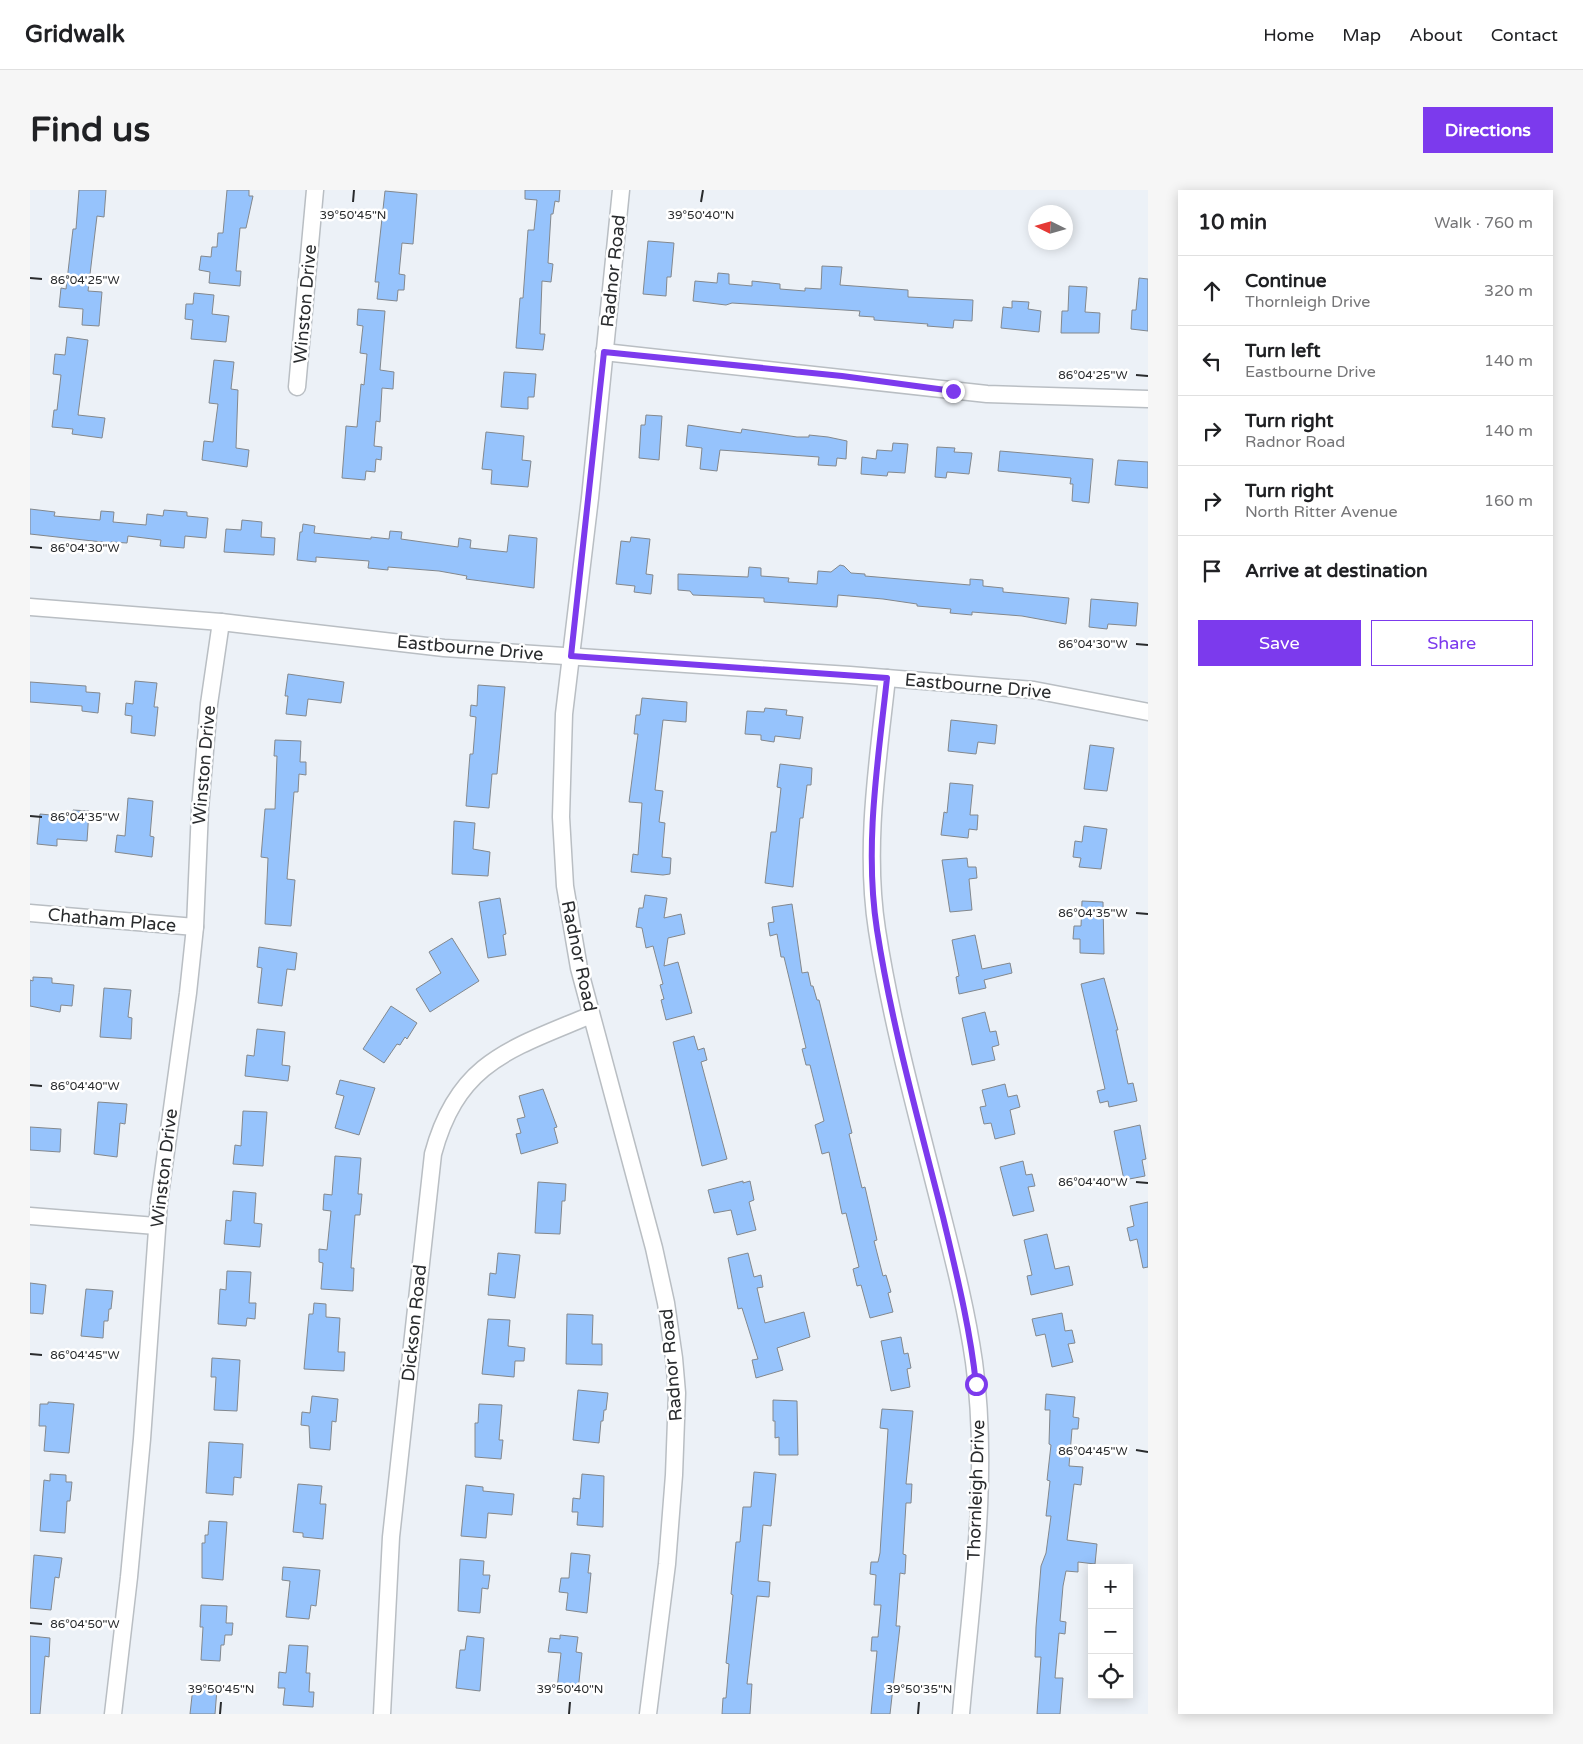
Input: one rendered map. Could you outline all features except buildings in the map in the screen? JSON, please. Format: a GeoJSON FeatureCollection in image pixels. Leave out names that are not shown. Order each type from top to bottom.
{"type":"FeatureCollection","features":[{"type":"Feature","properties":{"kind":"street","name":"Winston Drive"},"geometry":{"type":"LineString","coordinates":[[297,387],[315,190]]}},
{"type":"Feature","properties":{"kind":"street","name":"Radnor Road"},"geometry":{"type":"LineString","coordinates":[[621,190],[561,756],[561,818],[568,907],[579,968],[654,1248],[666,1303],[674,1358],[677,1393],[674,1475],[667,1564],[648,1714]]}},
{"type":"Feature","properties":{"kind":"street"},"geometry":{"type":"LineString","coordinates":[[604,352],[988,394],[1148,399]]}},
{"type":"Feature","properties":{"kind":"street","name":"Eastbourne Drive"},"geometry":{"type":"LineString","coordinates":[[30,607],[221,622],[444,648],[887,678],[1048,692],[1148,712]]}},
{"type":"Feature","properties":{"kind":"street","name":"Winston Drive"},"geometry":{"type":"LineString","coordinates":[[113,1714],[129,1577],[142,1439],[156,1226],[161,1178],[188,993],[195,927],[200,809],[209,704],[221,622]]}},
{"type":"Feature","properties":{"kind":"street","name":"Thornleigh Drive"},"geometry":{"type":"LineString","coordinates":[[887,678],[875,791],[872,840],[877,930],[890,1005],[966,1314],[977,1392],[979,1426],[978,1503],[961,1714]]}},
{"type":"Feature","properties":{"kind":"street","name":"Chatham Place"},"geometry":{"type":"LineString","coordinates":[[30,913],[195,927]]}},
{"type":"Feature","properties":{"kind":"street","name":"Dickson Road"},"geometry":{"type":"LineString","coordinates":[[382,1714],[391,1537],[433,1155],[438,1133],[450,1107],[466,1084],[489,1062],[518,1046],[591,1015]]}},
{"type":"Feature","properties":{"kind":"street"},"geometry":{"type":"LineString","coordinates":[[30,1216],[156,1226]]}},
{"type":"Feature","properties":{"kind":"route"},"geometry":{"type":"LineString","coordinates":[[953,391],[904,386],[842,376],[604,352],[590,498],[571,656],[887,678],[875,791],[872,840],[877,930],[890,1005],[966,1314],[976,1384]]}}]}
